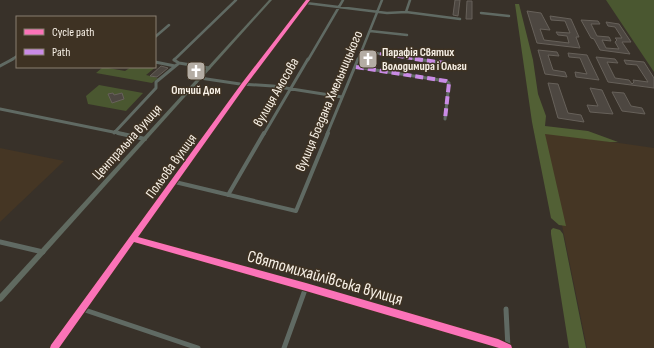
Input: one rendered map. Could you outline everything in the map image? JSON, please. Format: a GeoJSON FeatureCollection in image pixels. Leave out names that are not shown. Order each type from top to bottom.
{"type":"FeatureCollection","features":[{"type":"Feature","properties":{"kind":"main road","name":"Центральна вулиця"},"geometry":{"type":"LineString","coordinates":[[0,299],[271,0]]}},
{"type":"Feature","properties":{"kind":"street"},"geometry":{"type":"LineString","coordinates":[[177,64],[174,60],[175,57],[236,0]]}},
{"type":"Feature","properties":{"kind":"street","name":"Польова вулиця"},"geometry":{"type":"LineString","coordinates":[[54,348],[175,182],[244,84],[308,0]]}},
{"type":"Feature","properties":{"kind":"street","name":"вулиця Амосова"},"geometry":{"type":"LineString","coordinates":[[228,195],[343,0]]}},
{"type":"Feature","properties":{"kind":"street","name":"вулиця Богдана Хмельницького"},"geometry":{"type":"LineString","coordinates":[[228,195],[296,211],[342,97],[356,67],[382,0]]}},
{"type":"Feature","properties":{"kind":"street"},"geometry":{"type":"LineString","coordinates":[[406,12],[410,0]]}},
{"type":"Feature","properties":{"kind":"street"},"geometry":{"type":"LineString","coordinates":[[306,3],[378,12],[406,12],[460,19]]}},
{"type":"Feature","properties":{"kind":"street"},"geometry":{"type":"LineString","coordinates":[[481,13],[509,16]]}},
{"type":"Feature","properties":{"kind":"street"},"geometry":{"type":"LineString","coordinates":[[156,36],[170,25]]}},
{"type":"Feature","properties":{"kind":"street"},"geometry":{"type":"LineString","coordinates":[[370,31],[407,36]]}},
{"type":"Feature","properties":{"kind":"street"},"geometry":{"type":"LineString","coordinates":[[362,51],[446,62]]}},
{"type":"Feature","properties":{"kind":"street"},"geometry":{"type":"LineString","coordinates":[[0,66],[16,57]]}},
{"type":"Feature","properties":{"kind":"street"},"geometry":{"type":"LineString","coordinates":[[0,60],[6,62]]}},
{"type":"Feature","properties":{"kind":"street"},"geometry":{"type":"LineString","coordinates":[[156,62],[210,68]]}},
{"type":"Feature","properties":{"kind":"street"},"geometry":{"type":"LineString","coordinates":[[114,133],[128,120],[144,98],[156,88],[156,82],[177,64]]}},
{"type":"Feature","properties":{"kind":"street"},"geometry":{"type":"LineString","coordinates":[[356,67],[446,81],[449,83],[445,119]]}},
{"type":"Feature","properties":{"kind":"street"},"geometry":{"type":"LineString","coordinates":[[200,78],[342,97]]}},
{"type":"Feature","properties":{"kind":"street"},"geometry":{"type":"LineString","coordinates":[[0,109],[145,139]]}},
{"type":"Feature","properties":{"kind":"street"},"geometry":{"type":"LineString","coordinates":[[175,182],[228,195]]}},
{"type":"Feature","properties":{"kind":"street","name":"Святомихайлівська вулиця"},"geometry":{"type":"LineString","coordinates":[[133,239],[306,287],[498,343],[508,348]]}},
{"type":"Feature","properties":{"kind":"street"},"geometry":{"type":"LineString","coordinates":[[0,242],[43,252]]}},
{"type":"Feature","properties":{"kind":"street"},"geometry":{"type":"LineString","coordinates":[[284,348],[306,287]]}},
{"type":"Feature","properties":{"kind":"street"},"geometry":{"type":"LineString","coordinates":[[82,309],[198,348]]}},
{"type":"Feature","properties":{"kind":"street"},"geometry":{"type":"LineString","coordinates":[[506,310],[508,348]]}},
{"type":"Feature","properties":{"kind":"shaded area"},"geometry":{"type":"Polygon","coordinates":[[[543,132],[654,148],[654,348],[587,348],[543,132]]]}},
{"type":"Feature","properties":{"kind":"shaded area"},"geometry":{"type":"Polygon","coordinates":[[[0,148],[64,161],[0,222],[0,148]]]}},
{"type":"Feature","properties":{"kind":"green space"},"geometry":{"type":"Polygon","coordinates":[[[606,0],[654,0],[654,72],[606,0]]]}},
{"type":"Feature","properties":{"kind":"green space"},"geometry":{"type":"Polygon","coordinates":[[[515,4],[519,4],[533,60],[538,94],[546,116],[545,126],[588,131],[618,142],[545,134],[566,226],[559,225],[551,218],[532,122],[515,4]]]}},
{"type":"Feature","properties":{"kind":"green space"},"geometry":{"type":"Polygon","coordinates":[[[102,68],[125,71],[130,68],[155,68],[146,75],[158,78],[152,83],[96,73],[102,68]]]}},
{"type":"Feature","properties":{"kind":"green space"},"geometry":{"type":"Polygon","coordinates":[[[99,85],[143,93],[126,111],[88,104],[86,96],[99,85]]]}},
{"type":"Feature","properties":{"kind":"green space"},"geometry":{"type":"Polygon","coordinates":[[[553,228],[560,230],[563,234],[586,348],[569,348],[551,234],[551,230],[553,228]]]}},
{"type":"Feature","properties":{"kind":"building"},"geometry":{"type":"Polygon","coordinates":[[[455,0],[460,0],[458,16],[453,15],[455,0]]]}},
{"type":"Feature","properties":{"kind":"building"},"geometry":{"type":"Polygon","coordinates":[[[467,1],[472,1],[472,19],[466,19],[467,1]]]}},
{"type":"Feature","properties":{"kind":"building"},"geometry":{"type":"Polygon","coordinates":[[[527,11],[541,13],[550,30],[540,29],[544,40],[569,43],[567,36],[558,35],[556,32],[570,33],[565,21],[551,20],[550,16],[571,19],[579,37],[576,37],[580,48],[537,43],[527,11]]]}},
{"type":"Feature","properties":{"kind":"building"},"geometry":{"type":"Polygon","coordinates":[[[581,20],[598,21],[600,24],[591,24],[597,36],[609,37],[611,41],[602,40],[606,48],[619,49],[615,42],[617,40],[615,38],[622,38],[615,27],[608,26],[606,22],[619,24],[631,42],[622,42],[630,54],[600,50],[581,20]]]}},
{"type":"Feature","properties":{"kind":"building"},"geometry":{"type":"Polygon","coordinates":[[[538,50],[557,52],[559,56],[548,55],[553,70],[565,72],[567,77],[545,74],[538,50]]]}},
{"type":"Feature","properties":{"kind":"building"},"geometry":{"type":"Polygon","coordinates":[[[568,53],[587,55],[599,80],[576,77],[575,72],[587,74],[580,58],[569,57],[568,53]]]}},
{"type":"Feature","properties":{"kind":"building"},"geometry":{"type":"Polygon","coordinates":[[[596,57],[615,59],[618,63],[607,62],[615,78],[629,80],[632,84],[634,82],[633,80],[648,82],[637,65],[626,64],[624,60],[644,62],[654,78],[654,88],[608,82],[596,57]]]}},
{"type":"Feature","properties":{"kind":"building"},"geometry":{"type":"Polygon","coordinates":[[[161,66],[168,68],[157,77],[150,76],[161,66]]]}},
{"type":"Feature","properties":{"kind":"building"},"geometry":{"type":"Polygon","coordinates":[[[548,83],[558,84],[568,113],[581,115],[584,122],[558,118],[548,83]]]}},
{"type":"Feature","properties":{"kind":"building"},"geometry":{"type":"Polygon","coordinates":[[[590,88],[602,90],[613,114],[590,112],[587,105],[598,106],[590,88]]]}},
{"type":"Feature","properties":{"kind":"building"},"geometry":{"type":"Polygon","coordinates":[[[612,92],[624,93],[631,106],[642,108],[645,114],[622,111],[612,92]]]}},
{"type":"Feature","properties":{"kind":"building"},"geometry":{"type":"Polygon","coordinates":[[[113,93],[114,95],[122,93],[124,99],[112,103],[108,94],[113,93]]]}},
{"type":"Feature","properties":{"kind":"marked path"},"geometry":{"type":"LineString","coordinates":[[362,51],[445,63]]}},
{"type":"Feature","properties":{"kind":"marked path"},"geometry":{"type":"LineString","coordinates":[[356,67],[446,81],[449,83],[445,119]]}},
{"type":"Feature","properties":{"kind":"cycle path"},"geometry":{"type":"LineString","coordinates":[[54,348],[244,84],[308,0]]}},
{"type":"Feature","properties":{"kind":"cycle path"},"geometry":{"type":"LineString","coordinates":[[133,239],[306,287],[498,343],[508,348]]}},
{"type":"Feature","properties":{"kind":"place","name":"Парафія Святих Володимира і Ольги"},"geometry":{"type":"Point","coordinates":[368,59]}},
{"type":"Feature","properties":{"kind":"place","name":"Отчий Дом"},"geometry":{"type":"Point","coordinates":[196,71]}}]}
